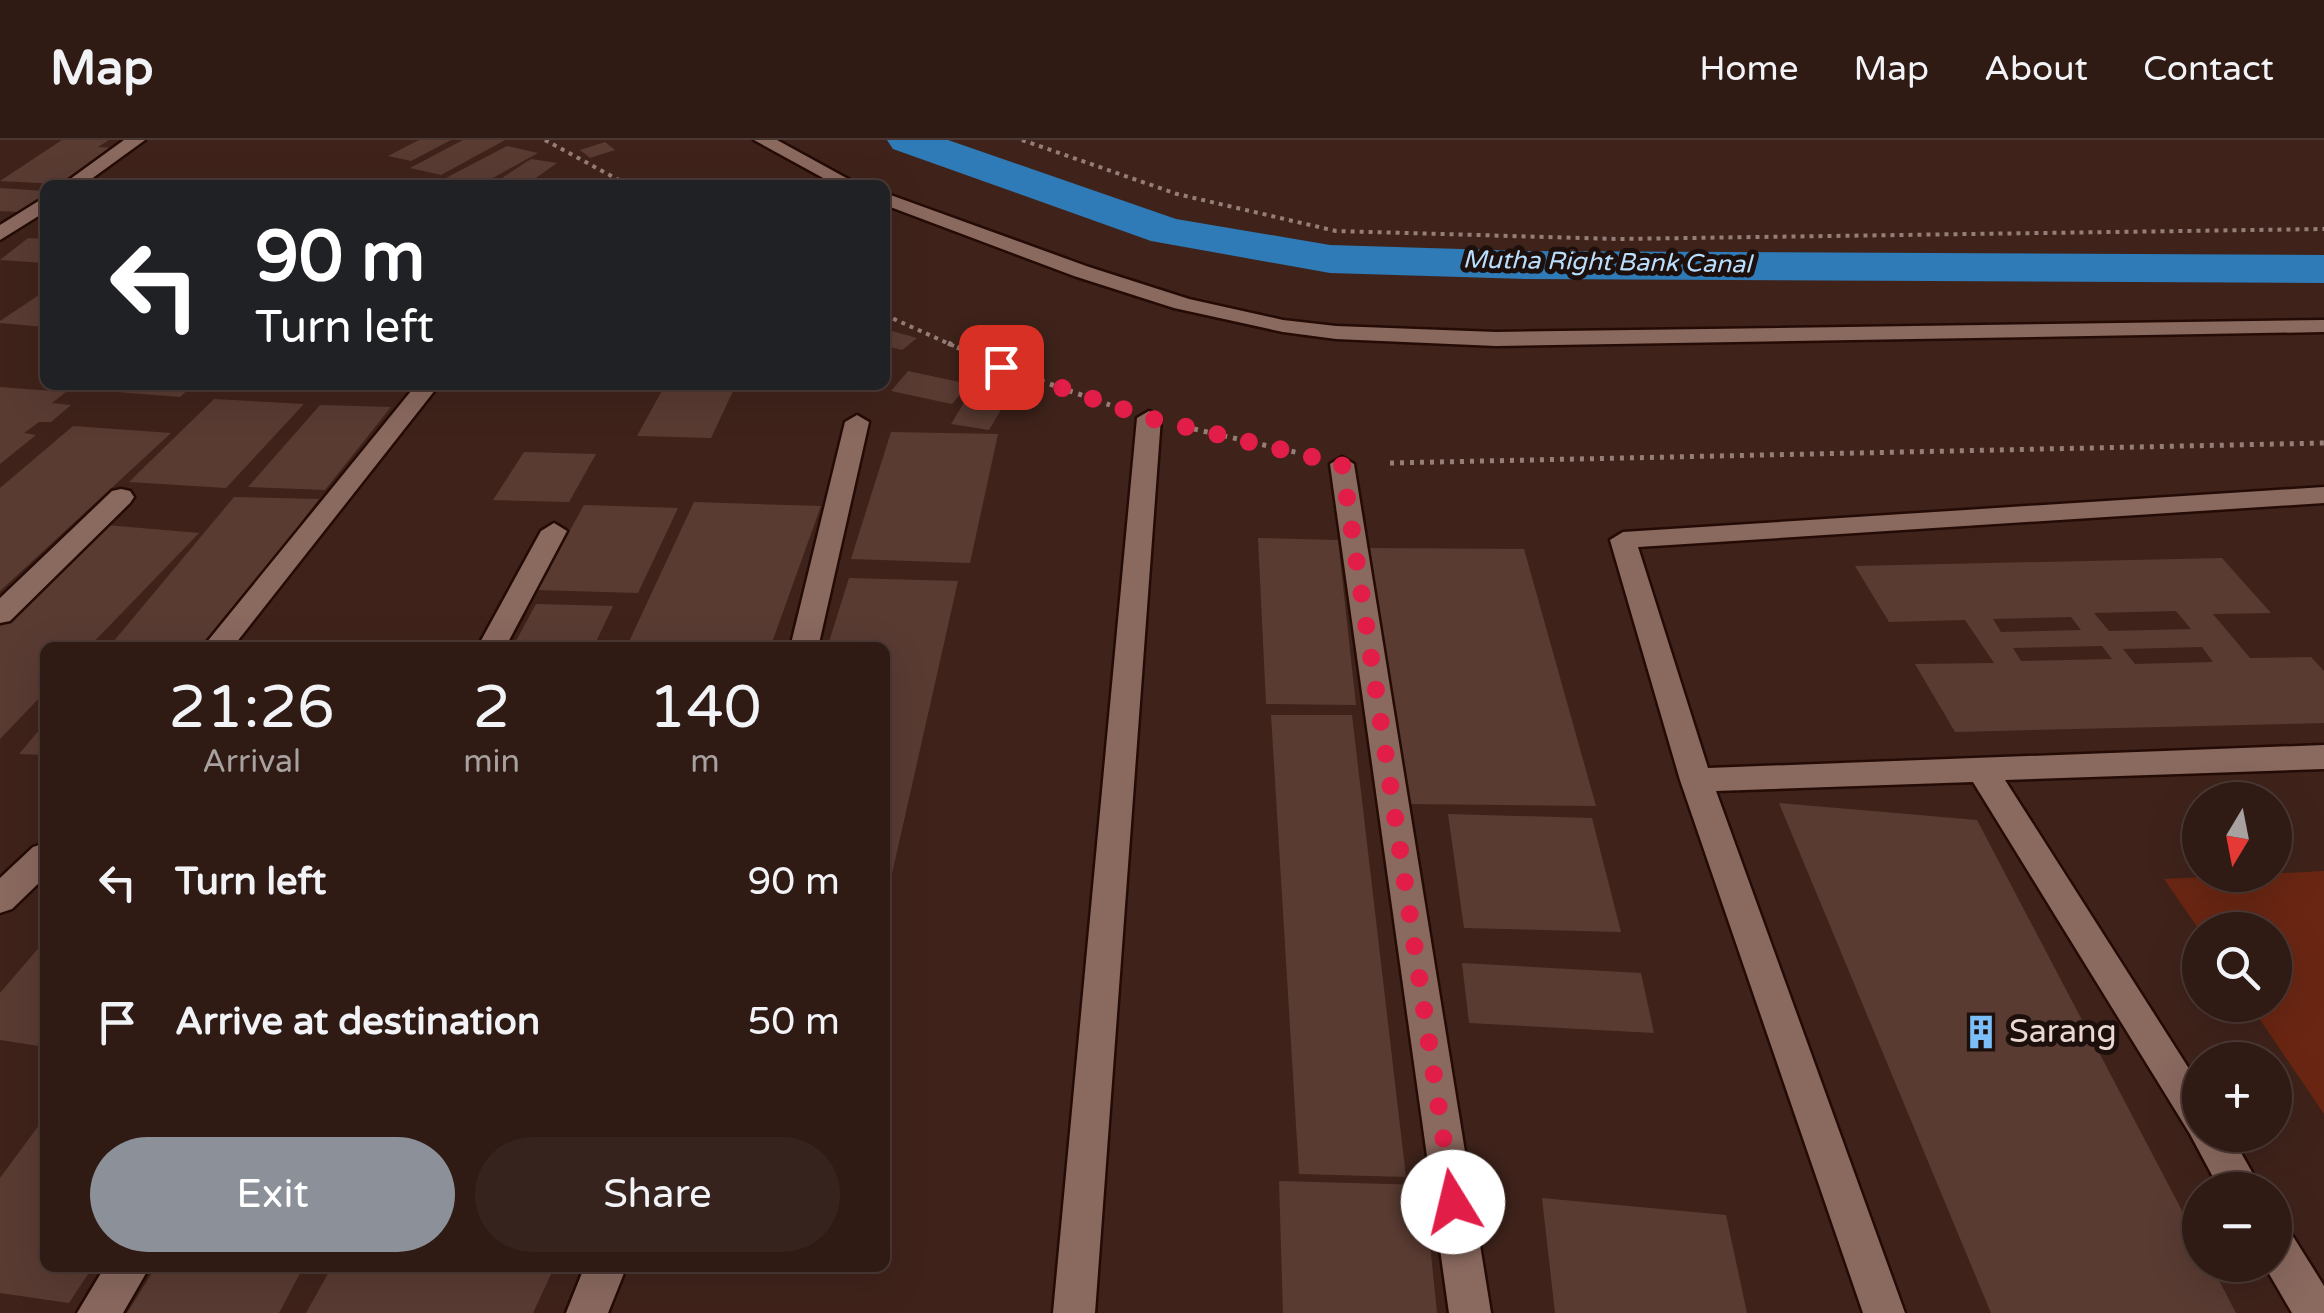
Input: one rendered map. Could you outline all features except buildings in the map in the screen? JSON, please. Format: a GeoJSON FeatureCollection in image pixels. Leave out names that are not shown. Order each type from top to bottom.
{"type":"FeatureCollection","features":[{"type":"Feature","properties":{"kind":"street"},"geometry":{"type":"LineString","coordinates":[[78,180],[136,140]]}},
{"type":"Feature","properties":{"kind":"street"},"geometry":{"type":"LineString","coordinates":[[763,140],[840,180]]}},
{"type":"Feature","properties":{"kind":"street"},"geometry":{"type":"LineString","coordinates":[[890,200],[1061,263],[1194,306],[1284,326],[1358,334],[1496,339],[2324,326]]}},
{"type":"Feature","properties":{"kind":"street"},"geometry":{"type":"LineString","coordinates":[[0,234],[40,206]]}},
{"type":"Feature","properties":{"kind":"street"},"geometry":{"type":"LineString","coordinates":[[221,642],[424,390]]}},
{"type":"Feature","properties":{"kind":"street"},"geometry":{"type":"LineString","coordinates":[[1074,1313],[1149,418]]}},
{"type":"Feature","properties":{"kind":"street"},"geometry":{"type":"LineString","coordinates":[[805,642],[857,422]]}},
{"type":"Feature","properties":{"kind":"street"},"geometry":{"type":"LineString","coordinates":[[1342,464],[1470,1313]]}},
{"type":"Feature","properties":{"kind":"street"},"geometry":{"type":"LineString","coordinates":[[1884,1313],[1696,780],[1622,540],[2324,495]]}},
{"type":"Feature","properties":{"kind":"street"},"geometry":{"type":"LineString","coordinates":[[0,614],[121,498]]}},
{"type":"Feature","properties":{"kind":"street"},"geometry":{"type":"LineString","coordinates":[[495,642],[554,531]]}},
{"type":"Feature","properties":{"kind":"street"},"geometry":{"type":"LineString","coordinates":[[1696,780],[2324,756]]}},
{"type":"Feature","properties":{"kind":"street"},"geometry":{"type":"LineString","coordinates":[[1981,768],[2182,1091]]}},
{"type":"Feature","properties":{"kind":"street"},"geometry":{"type":"LineString","coordinates":[[0,898],[40,861]]}},
{"type":"Feature","properties":{"kind":"street"},"geometry":{"type":"LineString","coordinates":[[98,1313],[125,1272]]}},
{"type":"Feature","properties":{"kind":"street"},"geometry":{"type":"LineString","coordinates":[[587,1313],[603,1272]]}},
{"type":"Feature","properties":{"kind":"street"},"geometry":{"type":"LineString","coordinates":[[2292,1273],[2316,1313]]}},
{"type":"Feature","properties":{"kind":"path"},"geometry":{"type":"LineString","coordinates":[[546,140],[619,180]]}},
{"type":"Feature","properties":{"kind":"path"},"geometry":{"type":"LineString","coordinates":[[1022,140],[1120,175],[1297,224],[1336,231],[1617,239],[2324,230]]}},
{"type":"Feature","properties":{"kind":"path"},"geometry":{"type":"LineString","coordinates":[[890,317],[1001,367],[1149,418],[1342,464],[2324,443]]}},
{"type":"Feature","properties":{"kind":"shaded area"},"geometry":{"type":"Polygon","coordinates":[[[2324,871],[2324,1114],[2292,1067],[2292,1042],[2275,1042],[2262,1022],[2292,1022],[2292,912],[2187,912],[2164,879],[2182,878],[2182,892],[2292,892],[2292,873],[2324,871]]]}},
{"type":"Feature","properties":{"kind":"waterway","name":"Mutha Right Bank Canal"},"geometry":{"type":"LineString","coordinates":[[908,140],[1167,231],[1330,259],[1527,265],[2324,269]]}},
{"type":"Feature","properties":{"kind":"place","name":"Sarang"},"geometry":{"type":"Point","coordinates":[1981,1032]}},
{"type":"Feature","properties":{"kind":"route"},"geometry":{"type":"LineString","coordinates":[[1001,367],[1149,418],[1342,464],[1453,1202]]}}]}
